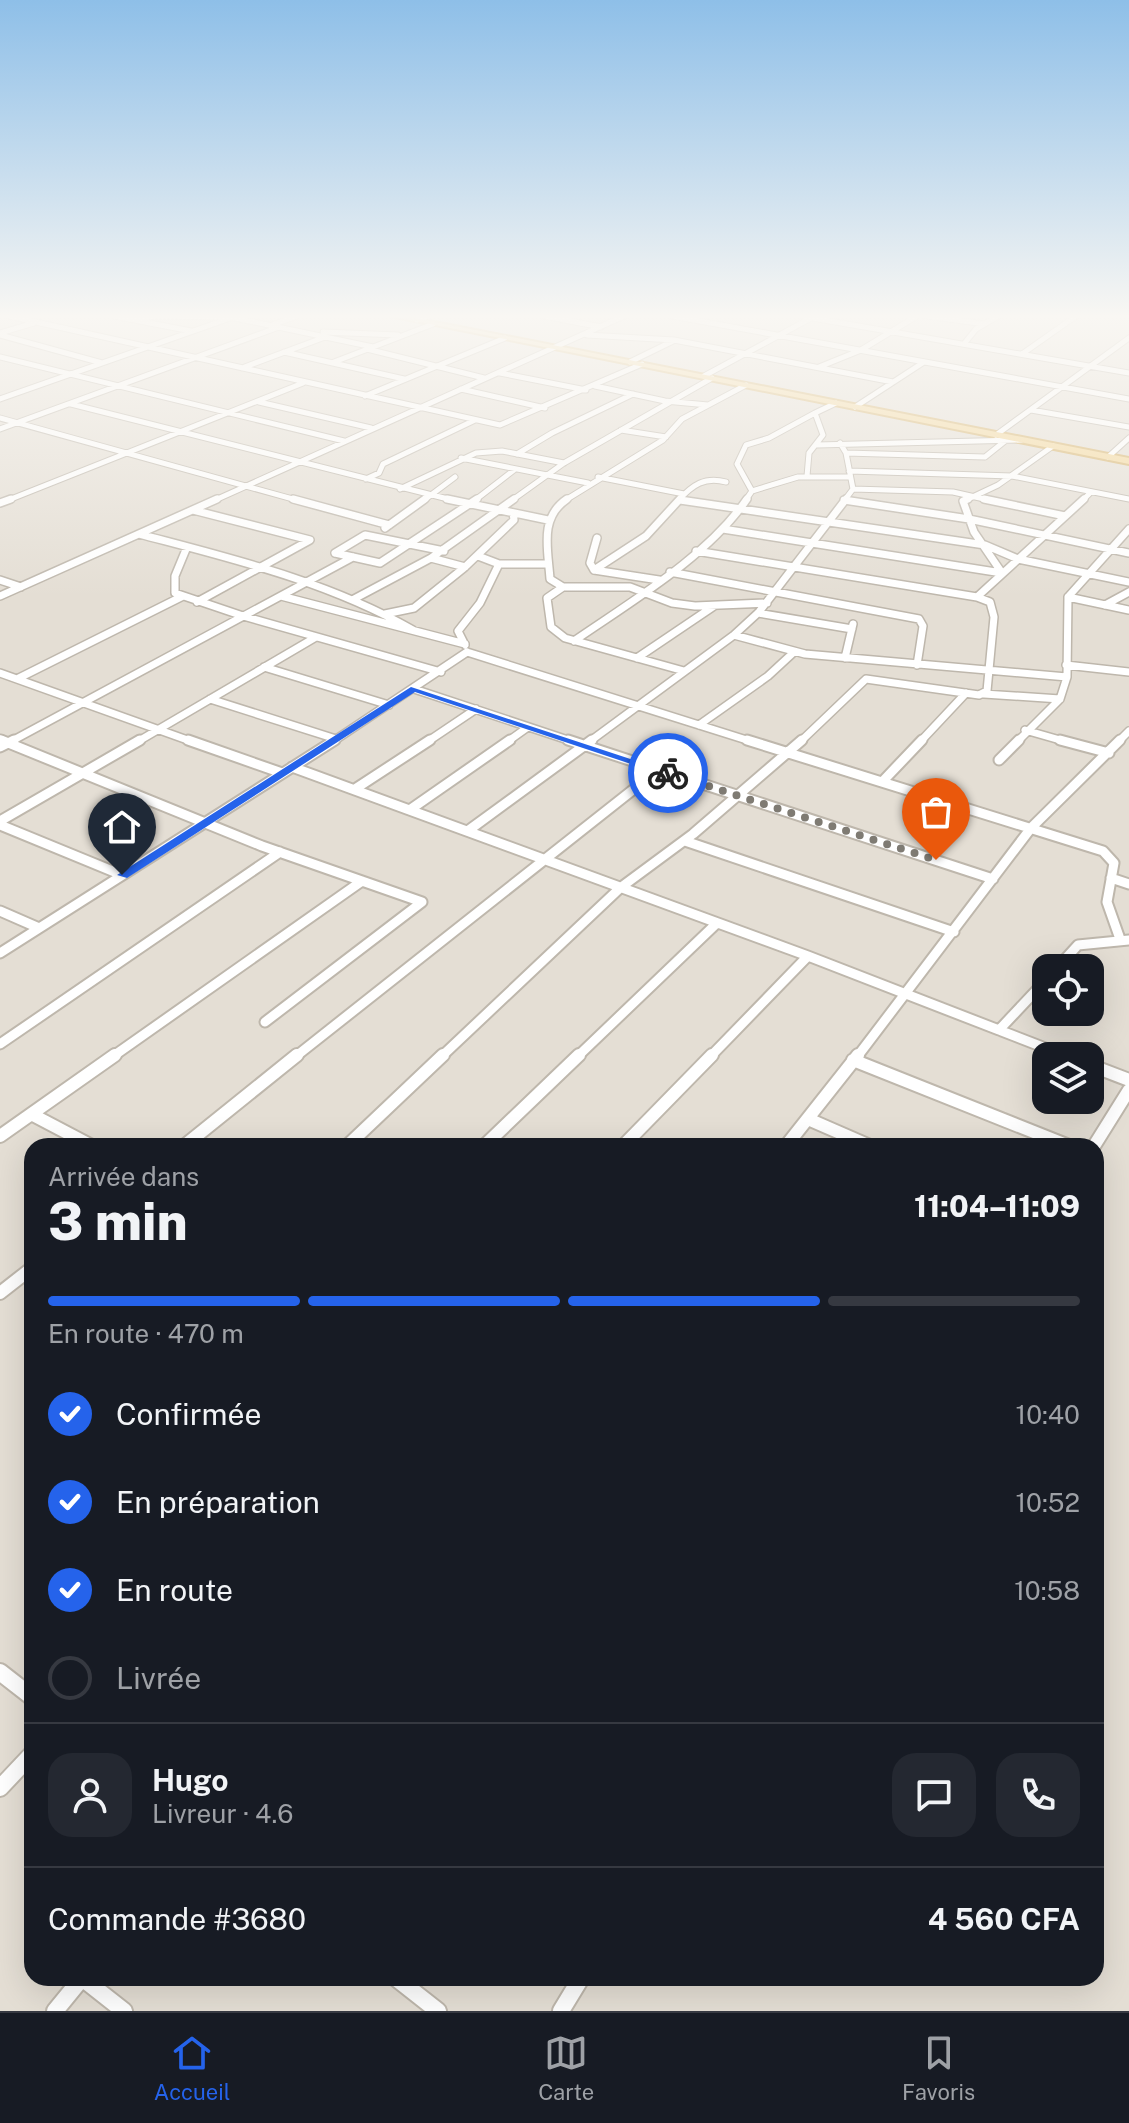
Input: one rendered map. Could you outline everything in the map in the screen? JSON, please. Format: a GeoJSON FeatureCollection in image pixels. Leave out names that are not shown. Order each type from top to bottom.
{"type":"FeatureCollection","features":[{"type":"Feature","properties":{"kind":"main road"},"geometry":{"type":"LineString","coordinates":[[868,410],[1129,461]]}},
{"type":"Feature","properties":{"kind":"street"},"geometry":{"type":"LineString","coordinates":[[0,429],[55,410]]}},
{"type":"Feature","properties":{"kind":"street"},"geometry":{"type":"LineString","coordinates":[[94,410],[300,461],[428,497],[548,520]]}},
{"type":"Feature","properties":{"kind":"street"},"geometry":{"type":"LineString","coordinates":[[216,410],[344,441]]}},
{"type":"Feature","properties":{"kind":"street"},"geometry":{"type":"LineString","coordinates":[[0,503],[237,410]]}},
{"type":"Feature","properties":{"kind":"street"},"geometry":{"type":"LineString","coordinates":[[291,410],[371,428]]}},
{"type":"Feature","properties":{"kind":"street"},"geometry":{"type":"LineString","coordinates":[[0,596],[412,410]]}},
{"type":"Feature","properties":{"kind":"street"},"geometry":{"type":"LineString","coordinates":[[430,410],[500,425],[540,410]]}},
{"type":"Feature","properties":{"kind":"street"},"geometry":{"type":"LineString","coordinates":[[517,454],[600,410]]}},
{"type":"Feature","properties":{"kind":"street"},"geometry":{"type":"LineString","coordinates":[[354,599],[380,588],[444,551],[546,475],[654,410]]}},
{"type":"Feature","properties":{"kind":"street"},"geometry":{"type":"LineString","coordinates":[[700,410],[682,419],[666,437],[588,483],[556,506],[548,520],[550,579],[563,587],[630,587],[672,603],[767,603]]}},
{"type":"Feature","properties":{"kind":"street"},"geometry":{"type":"LineString","coordinates":[[752,491],[737,468],[746,445],[769,438],[822,410]]}},
{"type":"Feature","properties":{"kind":"street"},"geometry":{"type":"LineString","coordinates":[[846,453],[985,457],[1000,438],[1031,410],[1129,427]]}},
{"type":"Feature","properties":{"kind":"street"},"geometry":{"type":"LineString","coordinates":[[807,476],[809,453],[823,435],[815,413]]}},
{"type":"Feature","properties":{"kind":"street"},"geometry":{"type":"LineString","coordinates":[[0,418],[389,525]]}},
{"type":"Feature","properties":{"kind":"street"},"geometry":{"type":"LineString","coordinates":[[366,479],[379,473],[383,464],[475,420]]}},
{"type":"Feature","properties":{"kind":"street"},"geometry":{"type":"LineString","coordinates":[[621,430],[666,437]]}},
{"type":"Feature","properties":{"kind":"street"},"geometry":{"type":"LineString","coordinates":[[817,445],[1000,438]]}},
{"type":"Feature","properties":{"kind":"street"},"geometry":{"type":"LineString","coordinates":[[1108,457],[1129,438]]}},
{"type":"Feature","properties":{"kind":"street"},"geometry":{"type":"LineString","coordinates":[[840,443],[846,453],[853,489]]}},
{"type":"Feature","properties":{"kind":"street"},"geometry":{"type":"LineString","coordinates":[[1002,573],[962,504],[972,495],[1012,476],[1053,446]]}},
{"type":"Feature","properties":{"kind":"street"},"geometry":{"type":"LineString","coordinates":[[400,489],[461,458],[488,451],[564,463]]}},
{"type":"Feature","properties":{"kind":"street"},"geometry":{"type":"LineString","coordinates":[[461,458],[588,483]]}},
{"type":"Feature","properties":{"kind":"street"},"geometry":{"type":"LineString","coordinates":[[444,551],[409,544],[373,537],[365,535],[335,553],[380,563],[409,544],[468,505],[514,470]]}},
{"type":"Feature","properties":{"kind":"street"},"geometry":{"type":"LineString","coordinates":[[921,473],[927,491]]}},
{"type":"Feature","properties":{"kind":"street"},"geometry":{"type":"LineString","coordinates":[[574,641],[646,592],[723,529],[752,491],[807,476],[921,473],[1012,476],[1129,499]]}},
{"type":"Feature","properties":{"kind":"street"},"geometry":{"type":"LineString","coordinates":[[373,537],[455,477]]}},
{"type":"Feature","properties":{"kind":"street"},"geometry":{"type":"LineString","coordinates":[[598,477],[739,509],[985,545],[1018,559],[1129,582]]}},
{"type":"Feature","properties":{"kind":"street"},"geometry":{"type":"LineString","coordinates":[[594,570],[613,561],[646,536],[690,487],[711,478],[726,482]]}},
{"type":"Feature","properties":{"kind":"street"},"geometry":{"type":"LineString","coordinates":[[853,489],[972,495],[1065,516]]}},
{"type":"Feature","properties":{"kind":"street"},"geometry":{"type":"LineString","coordinates":[[469,830],[734,635],[767,603],[853,489]]}},
{"type":"Feature","properties":{"kind":"street"},"geometry":{"type":"LineString","coordinates":[[977,597],[1091,492]]}},
{"type":"Feature","properties":{"kind":"street"},"geometry":{"type":"LineString","coordinates":[[844,500],[969,519],[1129,553]]}},
{"type":"Feature","properties":{"kind":"street"},"geometry":{"type":"LineString","coordinates":[[193,510],[310,540],[197,602]]}},
{"type":"Feature","properties":{"kind":"street"},"geometry":{"type":"LineString","coordinates":[[368,618],[414,608],[478,556],[514,520],[513,513]]}},
{"type":"Feature","properties":{"kind":"street"},"geometry":{"type":"LineString","coordinates":[[723,529],[1002,573]]}},
{"type":"Feature","properties":{"kind":"street"},"geometry":{"type":"LineString","coordinates":[[999,760],[1025,730],[1060,699],[1067,677],[1068,597],[1129,529]]}},
{"type":"Feature","properties":{"kind":"street"},"geometry":{"type":"LineString","coordinates":[[139,534],[354,599],[387,613],[413,630]]}},
{"type":"Feature","properties":{"kind":"street"},"geometry":{"type":"LineString","coordinates":[[594,570],[590,563],[597,538]]}},
{"type":"Feature","properties":{"kind":"street"},"geometry":{"type":"LineString","coordinates":[[187,547],[181,556],[173,584],[175,593],[243,616],[441,672]]}},
{"type":"Feature","properties":{"kind":"street"},"geometry":{"type":"LineString","coordinates":[[696,551],[977,597],[990,602],[993,607],[991,671],[989,686],[984,694]]}},
{"type":"Feature","properties":{"kind":"street"},"geometry":{"type":"LineString","coordinates":[[478,556],[499,564],[548,564]]}},
{"type":"Feature","properties":{"kind":"street"},"geometry":{"type":"LineString","coordinates":[[3,743],[353,557]]}},
{"type":"Feature","properties":{"kind":"street"},"geometry":{"type":"LineString","coordinates":[[431,558],[465,567]]}},
{"type":"Feature","properties":{"kind":"street"},"geometry":{"type":"LineString","coordinates":[[466,648],[458,631],[480,603],[499,564]]}},
{"type":"Feature","properties":{"kind":"street"},"geometry":{"type":"LineString","coordinates":[[594,570],[660,580]]}},
{"type":"Feature","properties":{"kind":"street"},"geometry":{"type":"LineString","coordinates":[[670,572],[919,619],[923,626],[917,665]]}},
{"type":"Feature","properties":{"kind":"street"},"geometry":{"type":"LineString","coordinates":[[0,580],[21,587]]}},
{"type":"Feature","properties":{"kind":"street"},"geometry":{"type":"LineString","coordinates":[[563,587],[547,598],[545,613],[558,635],[684,671]]}},
{"type":"Feature","properties":{"kind":"street"},"geometry":{"type":"LineString","coordinates":[[1103,605],[1129,592]]}},
{"type":"Feature","properties":{"kind":"street"},"geometry":{"type":"LineString","coordinates":[[17,679],[183,596]]}},
{"type":"Feature","properties":{"kind":"street"},"geometry":{"type":"LineString","coordinates":[[281,596],[413,630],[638,706],[1103,851],[1113,857],[1115,866],[1107,902],[1125,939],[1078,945],[1070,954]]}},
{"type":"Feature","properties":{"kind":"street"},"geometry":{"type":"LineString","coordinates":[[1068,597],[1129,610]]}},
{"type":"Feature","properties":{"kind":"street"},"geometry":{"type":"LineString","coordinates":[[637,658],[715,605]]}},
{"type":"Feature","properties":{"kind":"street"},"geometry":{"type":"LineString","coordinates":[[758,613],[853,625],[845,658]]}},
{"type":"Feature","properties":{"kind":"street"},"geometry":{"type":"LineString","coordinates":[[734,635],[794,652],[1067,677]]}},
{"type":"Feature","properties":{"kind":"street"},"geometry":{"type":"LineString","coordinates":[[0,823],[316,637]]}},
{"type":"Feature","properties":{"kind":"street"},"geometry":{"type":"LineString","coordinates":[[0,953],[441,672],[466,648]]}},
{"type":"Feature","properties":{"kind":"street"},"geometry":{"type":"LineString","coordinates":[[699,725],[768,676],[794,652]]}},
{"type":"Feature","properties":{"kind":"street"},"geometry":{"type":"LineString","coordinates":[[1066,665],[1128,673]]}},
{"type":"Feature","properties":{"kind":"street"},"geometry":{"type":"LineString","coordinates":[[264,667],[389,705]]}},
{"type":"Feature","properties":{"kind":"street"},"geometry":{"type":"LineString","coordinates":[[0,673],[282,773]]}},
{"type":"Feature","properties":{"kind":"street"},"geometry":{"type":"LineString","coordinates":[[355,1138],[620,888],[685,841],[788,753],[866,679],[966,693],[1060,699]]}},
{"type":"Feature","properties":{"kind":"street"},"geometry":{"type":"LineString","coordinates":[[414,689],[993,879]]}},
{"type":"Feature","properties":{"kind":"street"},"geometry":{"type":"LineString","coordinates":[[882,782],[966,693]]}},
{"type":"Feature","properties":{"kind":"street"},"geometry":{"type":"LineString","coordinates":[[210,699],[336,739]]}},
{"type":"Feature","properties":{"kind":"street"},"geometry":{"type":"LineString","coordinates":[[355,789],[476,709]]}},
{"type":"Feature","properties":{"kind":"street"},"geometry":{"type":"LineString","coordinates":[[411,809],[528,727]]}},
{"type":"Feature","properties":{"kind":"street"},"geometry":{"type":"LineString","coordinates":[[1025,730],[1109,753]]}},
{"type":"Feature","properties":{"kind":"street"},"geometry":{"type":"LineString","coordinates":[[793,1138],[905,996],[1031,828],[1129,731]]}},
{"type":"Feature","properties":{"kind":"street"},"geometry":{"type":"LineString","coordinates":[[3,743],[280,852],[422,902],[265,1022]]}},
{"type":"Feature","properties":{"kind":"street"},"geometry":{"type":"LineString","coordinates":[[292,767],[808,956],[1032,1043]]}},
{"type":"Feature","properties":{"kind":"street"},"geometry":{"type":"LineString","coordinates":[[194,1138],[658,770]]}},
{"type":"Feature","properties":{"kind":"street"},"geometry":{"type":"LineString","coordinates":[[0,823],[122,875]]}},
{"type":"Feature","properties":{"kind":"street"},"geometry":{"type":"LineString","coordinates":[[685,841],[954,932]]}},
{"type":"Feature","properties":{"kind":"street"},"geometry":{"type":"LineString","coordinates":[[0,1044],[280,852]]}},
{"type":"Feature","properties":{"kind":"street"},"geometry":{"type":"LineString","coordinates":[[1111,878],[1129,884]]}},
{"type":"Feature","properties":{"kind":"street"},"geometry":{"type":"LineString","coordinates":[[0,1136],[362,881]]}},
{"type":"Feature","properties":{"kind":"street"},"geometry":{"type":"LineString","coordinates":[[0,911],[39,928]]}},
{"type":"Feature","properties":{"kind":"street"},"geometry":{"type":"LineString","coordinates":[[492,1138],[717,923]]}},
{"type":"Feature","properties":{"kind":"street"},"geometry":{"type":"LineString","coordinates":[[631,1138],[808,956]]}},
{"type":"Feature","properties":{"kind":"street"},"geometry":{"type":"LineString","coordinates":[[999,1030],[1032,995]]}},
{"type":"Feature","properties":{"kind":"street"},"geometry":{"type":"LineString","coordinates":[[853,1060],[1049,1138]]}},
{"type":"Feature","properties":{"kind":"street"},"geometry":{"type":"LineString","coordinates":[[1104,1070],[1129,1080]]}},
{"type":"Feature","properties":{"kind":"street"},"geometry":{"type":"LineString","coordinates":[[1099,1138],[1129,1090]]}},
{"type":"Feature","properties":{"kind":"street"},"geometry":{"type":"LineString","coordinates":[[33,1115],[77,1138]]}},
{"type":"Feature","properties":{"kind":"street"},"geometry":{"type":"LineString","coordinates":[[808,1119],[852,1138]]}},
{"type":"Feature","properties":{"kind":"street"},"geometry":{"type":"LineString","coordinates":[[0,1293],[24,1274]]}},
{"type":"Feature","properties":{"kind":"street"},"geometry":{"type":"LineString","coordinates":[[0,1672],[24,1691]]}},
{"type":"Feature","properties":{"kind":"street"},"geometry":{"type":"LineString","coordinates":[[0,1788],[24,1762]]}},
{"type":"Feature","properties":{"kind":"street"},"geometry":{"type":"LineString","coordinates":[[55,2011],[75,1986]]}},
{"type":"Feature","properties":{"kind":"street"},"geometry":{"type":"LineString","coordinates":[[92,1986],[124,2011]]}},
{"type":"Feature","properties":{"kind":"street"},"geometry":{"type":"LineString","coordinates":[[406,1986],[438,2011]]}},
{"type":"Feature","properties":{"kind":"street"},"geometry":{"type":"LineString","coordinates":[[561,2011],[576,1986]]}},
{"type":"Feature","properties":{"kind":"shaded area"},"geometry":{"type":"Polygon","coordinates":[[[0,410],[1129,410],[1129,2011],[0,2011],[0,410]]]}},
{"type":"Feature","properties":{"kind":"way so far"},"geometry":{"type":"LineString","coordinates":[[668,773],[936,860]]}},
{"type":"Feature","properties":{"kind":"route"},"geometry":{"type":"LineString","coordinates":[[122,875],[414,689],[668,773]]}}]}
